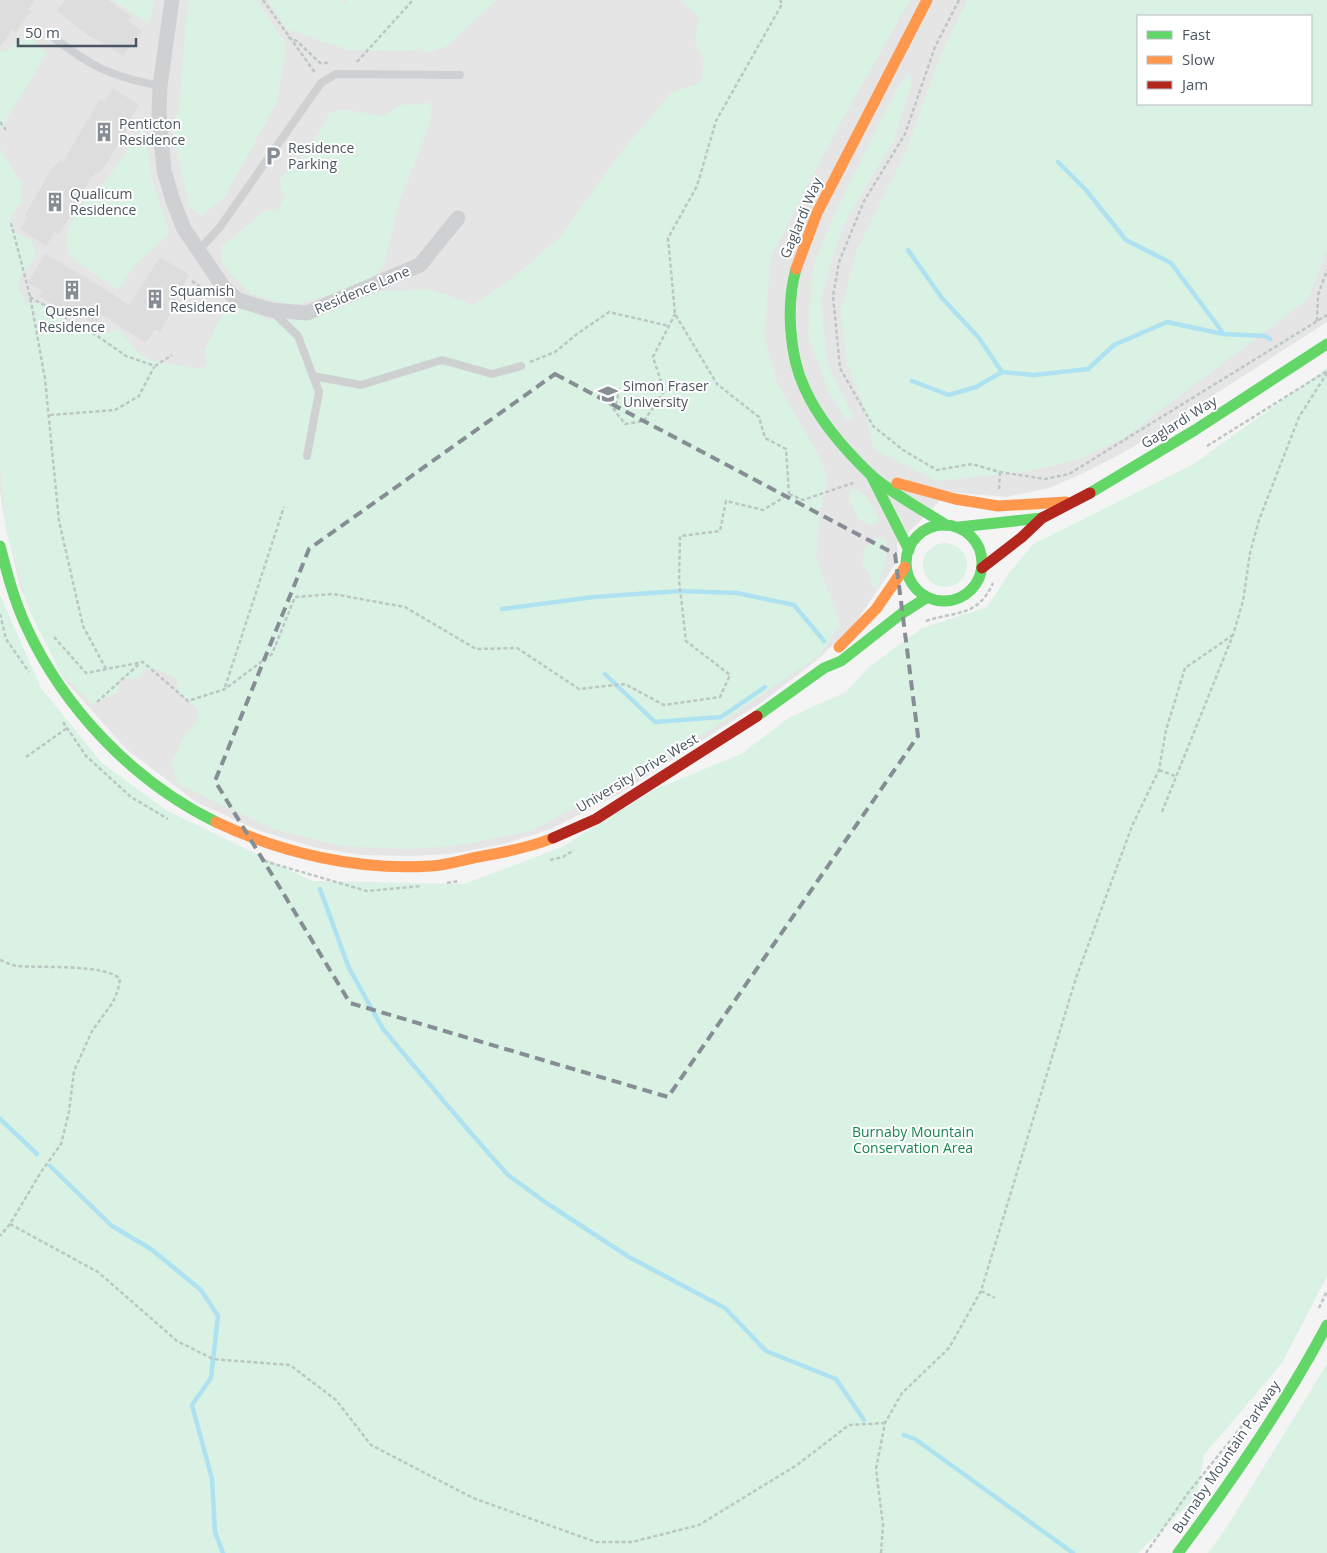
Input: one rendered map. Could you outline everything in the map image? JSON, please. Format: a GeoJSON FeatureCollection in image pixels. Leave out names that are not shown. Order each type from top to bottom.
{"type":"FeatureCollection","features":[{"type":"Feature","properties":{"kind":"street","name":"Residence Lane"},"geometry":{"type":"LineString","coordinates":[[172,0],[160,86],[159,114],[164,170],[184,228],[224,288],[238,300],[271,310],[307,314],[420,265],[458,218]]}},
{"type":"Feature","properties":{"kind":"street","name":"Gaglardi Way"},"geometry":{"type":"LineString","coordinates":[[927,0],[817,213],[801,250],[791,292],[791,333],[804,388],[817,410],[843,445],[870,475],[946,525]]}},
{"type":"Feature","properties":{"kind":"street","name":"Gaglardi Way"},"geometry":{"type":"LineString","coordinates":[[982,568],[1042,518],[1116,479],[1327,344]]}},
{"type":"Feature","properties":{"kind":"street","name":"Gaglardi Way"},"geometry":{"type":"LineString","coordinates":[[870,475],[902,542],[909,550]]}},
{"type":"Feature","properties":{"kind":"street"},"geometry":{"type":"LineString","coordinates":[[870,475],[954,499],[998,506],[1074,502]]}},
{"type":"Feature","properties":{"kind":"street","name":"Gaglardi Way"},"geometry":{"type":"LineString","coordinates":[[959,527],[1042,518]]}},
{"type":"Feature","properties":{"kind":"street"},"geometry":{"type":"LineString","coordinates":[[934,526],[959,527],[970,534],[978,544],[982,556],[982,568],[978,580],[972,590],[962,598],[950,602],[926,598],[912,586],[905,567],[909,550],[923,532],[934,526]]}},
{"type":"Feature","properties":{"kind":"street","name":"University Drive West"},"geometry":{"type":"LineString","coordinates":[[0,546],[12,590],[26,626],[49,668],[83,715],[107,742],[140,772],[184,806],[225,826],[280,846],[336,861],[376,865],[431,866],[516,850],[550,839],[596,819],[773,706],[824,668],[841,661],[901,614],[926,598]]}},
{"type":"Feature","properties":{"kind":"street","name":"University Drive West"},"geometry":{"type":"LineString","coordinates":[[824,668],[835,651],[876,610],[905,567]]}},
{"type":"Feature","properties":{"kind":"street","name":"Burnaby Mountain Parkway"},"geometry":{"type":"LineString","coordinates":[[1178,1553],[1256,1445],[1308,1361],[1327,1325]]}},
{"type":"Feature","properties":{"kind":"lane"},"geometry":{"type":"LineString","coordinates":[[49,34],[95,67],[129,80],[160,86]]}},
{"type":"Feature","properties":{"kind":"lane"},"geometry":{"type":"LineString","coordinates":[[198,251],[220,227],[321,83],[336,74],[460,75]]}},
{"type":"Feature","properties":{"kind":"lane"},"geometry":{"type":"LineString","coordinates":[[271,310],[298,336],[319,392],[307,456]]}},
{"type":"Feature","properties":{"kind":"lane"},"geometry":{"type":"LineString","coordinates":[[313,376],[362,385],[442,360],[492,374],[521,366]]}},
{"type":"Feature","properties":{"kind":"path"},"geometry":{"type":"LineString","coordinates":[[263,0],[288,37],[312,67]]}},
{"type":"Feature","properties":{"kind":"path"},"geometry":{"type":"LineString","coordinates":[[356,63],[413,0]]}},
{"type":"Feature","properties":{"kind":"path"},"geometry":{"type":"LineString","coordinates":[[780,0],[782,4],[716,121],[698,186],[668,238],[675,314],[717,384],[759,418],[765,438],[786,449],[789,494]]}},
{"type":"Feature","properties":{"kind":"path"},"geometry":{"type":"LineString","coordinates":[[959,0],[935,47],[905,134],[864,200],[839,262],[833,296],[840,368],[873,426],[903,450],[937,470],[972,464],[1000,472],[1045,479],[1069,474],[1327,315]]}},
{"type":"Feature","properties":{"kind":"path"},"geometry":{"type":"LineString","coordinates":[[288,37],[298,42],[320,63]]}},
{"type":"Feature","properties":{"kind":"path"},"geometry":{"type":"LineString","coordinates":[[0,122],[6,130]]}},
{"type":"Feature","properties":{"kind":"path"},"geometry":{"type":"LineString","coordinates":[[11,224],[30,296],[50,415],[59,521],[83,626],[106,669]]}},
{"type":"Feature","properties":{"kind":"path"},"geometry":{"type":"LineString","coordinates":[[1317,321],[1318,295],[1327,270]]}},
{"type":"Feature","properties":{"kind":"path"},"geometry":{"type":"LineString","coordinates":[[192,281],[210,294]]}},
{"type":"Feature","properties":{"kind":"path"},"geometry":{"type":"LineString","coordinates":[[30,296],[93,333],[126,356],[155,366]]}},
{"type":"Feature","properties":{"kind":"path"},"geometry":{"type":"LineString","coordinates":[[521,366],[555,352],[609,312],[669,326]]}},
{"type":"Feature","properties":{"kind":"path"},"geometry":{"type":"LineString","coordinates":[[615,411],[619,389],[605,398],[615,411],[625,424],[644,421],[664,390],[653,356],[675,314]]}},
{"type":"Feature","properties":{"kind":"path"},"geometry":{"type":"LineString","coordinates":[[50,415],[115,410],[139,396],[155,366],[172,355]]}},
{"type":"Feature","properties":{"kind":"path"},"geometry":{"type":"LineString","coordinates":[[1162,812],[1233,635],[1243,601],[1250,554],[1259,520],[1299,417],[1327,373]]}},
{"type":"Feature","properties":{"kind":"path"},"geometry":{"type":"LineString","coordinates":[[789,494],[803,500],[855,482]]}},
{"type":"Feature","properties":{"kind":"path"},"geometry":{"type":"LineString","coordinates":[[49,631],[86,673],[143,662],[188,701],[225,688],[272,654],[295,597],[333,594],[405,607],[476,649],[517,648],[579,689],[626,684],[664,705],[720,698],[730,675],[686,641],[679,580],[680,536],[720,531],[726,501],[763,510],[789,494]]}},
{"type":"Feature","properties":{"kind":"path"},"geometry":{"type":"LineString","coordinates":[[225,688],[284,507]]}},
{"type":"Feature","properties":{"kind":"path"},"geometry":{"type":"LineString","coordinates":[[920,623],[958,615],[974,608],[990,590],[997,575]]}},
{"type":"Feature","properties":{"kind":"path"},"geometry":{"type":"LineString","coordinates":[[0,614],[6,639],[34,679]]}},
{"type":"Feature","properties":{"kind":"path"},"geometry":{"type":"LineString","coordinates":[[882,1553],[883,1524],[876,1469],[886,1423],[902,1392],[949,1348],[981,1291],[1076,978],[1132,826],[1159,770],[1166,730],[1185,668],[1233,635]]}},
{"type":"Feature","properties":{"kind":"path"},"geometry":{"type":"LineString","coordinates":[[83,715],[140,663]]}},
{"type":"Feature","properties":{"kind":"path"},"geometry":{"type":"LineString","coordinates":[[61,720],[86,756],[131,797],[173,821]]}},
{"type":"Feature","properties":{"kind":"path"},"geometry":{"type":"LineString","coordinates":[[26,757],[67,728]]}},
{"type":"Feature","properties":{"kind":"path"},"geometry":{"type":"LineString","coordinates":[[1159,770],[1175,776]]}},
{"type":"Feature","properties":{"kind":"path"},"geometry":{"type":"LineString","coordinates":[[544,861],[563,857],[580,846]]}},
{"type":"Feature","properties":{"kind":"path"},"geometry":{"type":"LineString","coordinates":[[264,861],[367,891],[423,886]]}},
{"type":"Feature","properties":{"kind":"path"},"geometry":{"type":"LineString","coordinates":[[442,884],[460,881]]}},
{"type":"Feature","properties":{"kind":"path"},"geometry":{"type":"LineString","coordinates":[[0,960],[16,966],[78,968],[114,974],[120,978],[113,1002],[92,1032],[74,1071],[61,1144],[41,1172],[10,1224],[0,1236]]}},
{"type":"Feature","properties":{"kind":"path"},"geometry":{"type":"LineString","coordinates":[[10,1224],[98,1272],[177,1341],[213,1360],[290,1366],[336,1400],[371,1445],[473,1498],[596,1542],[632,1542],[699,1525],[797,1465],[849,1425],[886,1423]]}},
{"type":"Feature","properties":{"kind":"path"},"geometry":{"type":"LineString","coordinates":[[981,1291],[995,1298]]}},
{"type":"Feature","properties":{"kind":"path"},"geometry":{"type":"LineString","coordinates":[[1315,1316],[1327,1291]]}},
{"type":"Feature","properties":{"kind":"path"},"geometry":{"type":"LineString","coordinates":[[1146,1553],[1188,1493],[1256,1410]]}},
{"type":"Feature","properties":{"kind":"highlighted area"},"geometry":{"type":"Polygon","coordinates":[[[555,374],[895,554],[918,736],[668,1097],[350,1003],[215,781],[309,549],[555,374]]]}},
{"type":"Feature","properties":{"kind":"shaded area","name":"Simon Fraser University"},"geometry":{"type":"Polygon","coordinates":[[[0,0],[1327,0],[1327,322],[1130,449],[1088,471],[1049,488],[1006,497],[949,492],[897,544],[898,560],[854,625],[817,660],[762,702],[617,795],[551,829],[504,844],[450,854],[409,856],[361,855],[313,847],[260,831],[196,802],[126,749],[63,678],[20,587],[4,518],[0,491],[0,0]]]}},
{"type":"Feature","properties":{"kind":"green space"},"geometry":{"type":"Polygon","coordinates":[[[112,0],[154,0],[149,24],[112,0]]]}},
{"type":"Feature","properties":{"kind":"green space"},"geometry":{"type":"Polygon","coordinates":[[[188,0],[257,0],[286,44],[277,102],[225,196],[202,216],[189,207],[173,132],[179,107],[188,0]]]}},
{"type":"Feature","properties":{"kind":"green space"},"geometry":{"type":"Polygon","coordinates":[[[268,0],[342,0],[344,4],[347,0],[496,0],[447,46],[429,53],[420,48],[411,51],[348,50],[287,29],[268,0]]]}},
{"type":"Feature","properties":{"kind":"green space"},"geometry":{"type":"Polygon","coordinates":[[[680,0],[910,0],[840,123],[771,257],[764,336],[777,383],[821,460],[828,479],[820,510],[816,556],[840,625],[819,656],[689,744],[532,831],[455,846],[406,849],[341,846],[273,829],[178,784],[171,764],[185,734],[198,722],[198,709],[178,691],[177,679],[158,669],[144,670],[137,679],[121,678],[117,693],[92,704],[60,672],[28,608],[6,530],[0,465],[0,148],[22,185],[21,202],[11,216],[13,232],[32,240],[36,255],[20,278],[18,288],[26,303],[44,304],[66,320],[77,331],[101,335],[119,329],[138,353],[154,361],[199,369],[207,365],[204,351],[228,303],[244,306],[270,321],[353,293],[429,289],[474,305],[514,277],[559,238],[620,154],[671,93],[701,82],[704,61],[695,43],[699,17],[680,0]]]}},
{"type":"Feature","properties":{"kind":"green space"},"geometry":{"type":"Polygon","coordinates":[[[967,0],[1327,0],[1327,251],[1308,299],[1121,440],[1079,459],[1025,472],[936,481],[874,450],[862,401],[846,361],[841,311],[857,250],[906,151],[940,57],[967,0]]]}},
{"type":"Feature","properties":{"kind":"green space"},"geometry":{"type":"Polygon","coordinates":[[[27,34],[47,53],[0,130],[0,49],[5,52],[27,34]]]}},
{"type":"Feature","properties":{"kind":"green space"},"geometry":{"type":"Polygon","coordinates":[[[910,74],[911,86],[894,141],[847,218],[832,259],[821,299],[827,363],[854,418],[851,420],[845,418],[829,392],[808,337],[813,266],[834,215],[896,90],[906,75],[910,74]]]}},
{"type":"Feature","properties":{"kind":"green space"},"geometry":{"type":"Polygon","coordinates":[[[432,103],[429,126],[399,202],[384,265],[369,284],[291,306],[250,293],[233,277],[221,260],[221,247],[267,209],[278,212],[284,198],[279,180],[311,148],[330,112],[347,110],[382,116],[402,105],[432,103]]]}},
{"type":"Feature","properties":{"kind":"green space"},"geometry":{"type":"Polygon","coordinates":[[[144,125],[152,178],[169,231],[167,236],[135,265],[118,290],[71,258],[67,250],[67,228],[91,192],[103,185],[144,125]]]}},
{"type":"Feature","properties":{"kind":"green space","name":"Burnaby Mountain Conservation Area"},"geometry":{"type":"Polygon","coordinates":[[[1327,368],[1327,1276],[1282,1363],[1204,1455],[1197,1496],[1138,1553],[0,1553],[0,595],[41,688],[102,763],[166,810],[312,881],[464,884],[562,847],[656,789],[741,754],[790,717],[846,692],[869,667],[922,628],[987,607],[1010,572],[1033,544],[1192,465],[1327,368]]]}},
{"type":"Feature","properties":{"kind":"green space"},"geometry":{"type":"Polygon","coordinates":[[[850,488],[861,492],[865,496],[880,521],[872,525],[859,520],[849,498],[850,488]]]}},
{"type":"Feature","properties":{"kind":"green space"},"geometry":{"type":"Polygon","coordinates":[[[885,538],[886,557],[884,569],[877,587],[872,586],[870,574],[863,566],[864,549],[874,539],[885,538]]]}},
{"type":"Feature","properties":{"kind":"green space"},"geometry":{"type":"Polygon","coordinates":[[[941,543],[949,543],[961,549],[967,565],[961,581],[949,587],[941,587],[929,581],[923,569],[923,561],[929,549],[941,543]]]}},
{"type":"Feature","properties":{"kind":"green space"},"geometry":{"type":"Polygon","coordinates":[[[1327,1364],[1327,1553],[1208,1553],[1228,1525],[1327,1364]]]}},
{"type":"Feature","properties":{"kind":"building"},"geometry":{"type":"Polygon","coordinates":[[[0,0],[35,0],[28,9],[31,11],[16,32],[12,30],[0,47],[0,0]]]}},
{"type":"Feature","properties":{"kind":"building"},"geometry":{"type":"Polygon","coordinates":[[[65,0],[108,0],[131,17],[128,21],[142,31],[123,56],[88,35],[57,11],[65,0]]]}},
{"type":"Feature","properties":{"kind":"building"},"geometry":{"type":"Polygon","coordinates":[[[113,88],[139,105],[131,117],[133,119],[107,163],[98,174],[95,172],[70,211],[73,212],[59,234],[55,232],[46,246],[20,229],[28,217],[25,215],[51,170],[60,160],[63,162],[100,99],[104,102],[113,88]]]}},
{"type":"Feature","properties":{"kind":"building"},"geometry":{"type":"Polygon","coordinates":[[[45,254],[129,305],[160,257],[189,275],[160,332],[155,329],[146,343],[102,315],[96,324],[63,307],[61,309],[39,296],[42,291],[28,283],[45,254]]]}},
{"type":"Feature","properties":{"kind":"waterway"},"geometry":{"type":"LineString","coordinates":[[1058,162],[1086,190],[1126,240],[1171,263],[1223,333]]}},
{"type":"Feature","properties":{"kind":"waterway"},"geometry":{"type":"LineString","coordinates":[[908,250],[942,298],[979,338],[1002,372]]}},
{"type":"Feature","properties":{"kind":"waterway"},"geometry":{"type":"LineString","coordinates":[[912,381],[949,395],[976,387],[1002,372],[1034,375],[1088,369],[1114,345],[1167,322],[1223,334],[1265,336],[1270,339]]}},
{"type":"Feature","properties":{"kind":"waterway"},"geometry":{"type":"LineString","coordinates":[[502,609],[594,597],[680,591],[737,593],[794,605],[824,641]]}},
{"type":"Feature","properties":{"kind":"waterway"},"geometry":{"type":"LineString","coordinates":[[605,674],[655,722],[721,717],[765,687]]}},
{"type":"Feature","properties":{"kind":"waterway"},"geometry":{"type":"LineString","coordinates":[[320,889],[349,968],[383,1029],[508,1175],[548,1204],[629,1257],[725,1308],[766,1351],[836,1379],[864,1420]]}},
{"type":"Feature","properties":{"kind":"waterway"},"geometry":{"type":"LineString","coordinates":[[0,1119],[37,1154]]}},
{"type":"Feature","properties":{"kind":"waterway"},"geometry":{"type":"LineString","coordinates":[[50,1166],[112,1226],[151,1249],[201,1290],[218,1316],[211,1378],[192,1405],[212,1479],[215,1532],[223,1553]]}},
{"type":"Feature","properties":{"kind":"waterway"},"geometry":{"type":"LineString","coordinates":[[904,1435],[915,1439],[1073,1553]]}},
{"type":"Feature","properties":{"kind":"traffic: fast"},"geometry":{"type":"LineString","coordinates":[[796,269],[790,314],[792,346],[800,376],[811,401],[833,434],[870,474],[896,494],[946,525]]}},
{"type":"Feature","properties":{"kind":"traffic: fast"},"geometry":{"type":"LineString","coordinates":[[1090,493],[1195,430],[1327,344]]}},
{"type":"Feature","properties":{"kind":"traffic: fast"},"geometry":{"type":"LineString","coordinates":[[871,475],[909,550]]}},
{"type":"Feature","properties":{"kind":"traffic: fast"},"geometry":{"type":"LineString","coordinates":[[959,527],[1042,518]]}},
{"type":"Feature","properties":{"kind":"traffic: fast"},"geometry":{"type":"LineString","coordinates":[[944,525],[959,528],[971,536],[979,548],[982,563],[979,578],[971,590],[959,598],[944,601],[929,598],[917,590],[909,578],[906,563],[909,548],[917,536],[929,528],[944,525]]}},
{"type":"Feature","properties":{"kind":"traffic: fast"},"geometry":{"type":"LineString","coordinates":[[0,546],[14,596],[26,626],[60,686],[81,714],[130,764],[157,786],[216,822]]}},
{"type":"Feature","properties":{"kind":"traffic: fast"},"geometry":{"type":"LineString","coordinates":[[757,716],[824,668],[841,661],[901,614],[926,598]]}},
{"type":"Feature","properties":{"kind":"traffic: fast"},"geometry":{"type":"LineString","coordinates":[[1178,1553],[1257,1442],[1311,1355],[1327,1325]]}},
{"type":"Feature","properties":{"kind":"traffic: slow"},"geometry":{"type":"LineString","coordinates":[[796,269],[817,213],[927,0]]}},
{"type":"Feature","properties":{"kind":"traffic: slow"},"geometry":{"type":"LineString","coordinates":[[897,483],[955,499],[998,506],[1066,502]]}},
{"type":"Feature","properties":{"kind":"traffic: slow"},"geometry":{"type":"LineString","coordinates":[[839,647],[876,609],[905,567]]}},
{"type":"Feature","properties":{"kind":"traffic: slow"},"geometry":{"type":"LineString","coordinates":[[216,822],[267,843],[294,851],[376,866],[404,867],[444,864],[518,849],[553,838]]}},
{"type":"Feature","properties":{"kind":"traffic: jam"},"geometry":{"type":"LineString","coordinates":[[982,568],[1022,537],[1042,518],[1090,493]]}},
{"type":"Feature","properties":{"kind":"traffic: jam"},"geometry":{"type":"LineString","coordinates":[[553,838],[596,819],[757,716]]}},
{"type":"Feature","properties":{"kind":"place","name":"Penticton Residence"},"geometry":{"type":"Point","coordinates":[104,132]}},
{"type":"Feature","properties":{"kind":"place","name":"Residence Parking"},"geometry":{"type":"Point","coordinates":[273,156]}},
{"type":"Feature","properties":{"kind":"place","name":"Qualicum Residence"},"geometry":{"type":"Point","coordinates":[55,202]}},
{"type":"Feature","properties":{"kind":"place","name":"Quesnel Residence"},"geometry":{"type":"Point","coordinates":[72,290]}},
{"type":"Feature","properties":{"kind":"place","name":"Squamish Residence"},"geometry":{"type":"Point","coordinates":[155,299]}},
{"type":"Feature","properties":{"kind":"place","name":"Simon Fraser University"},"geometry":{"type":"Point","coordinates":[608,394]}}]}
